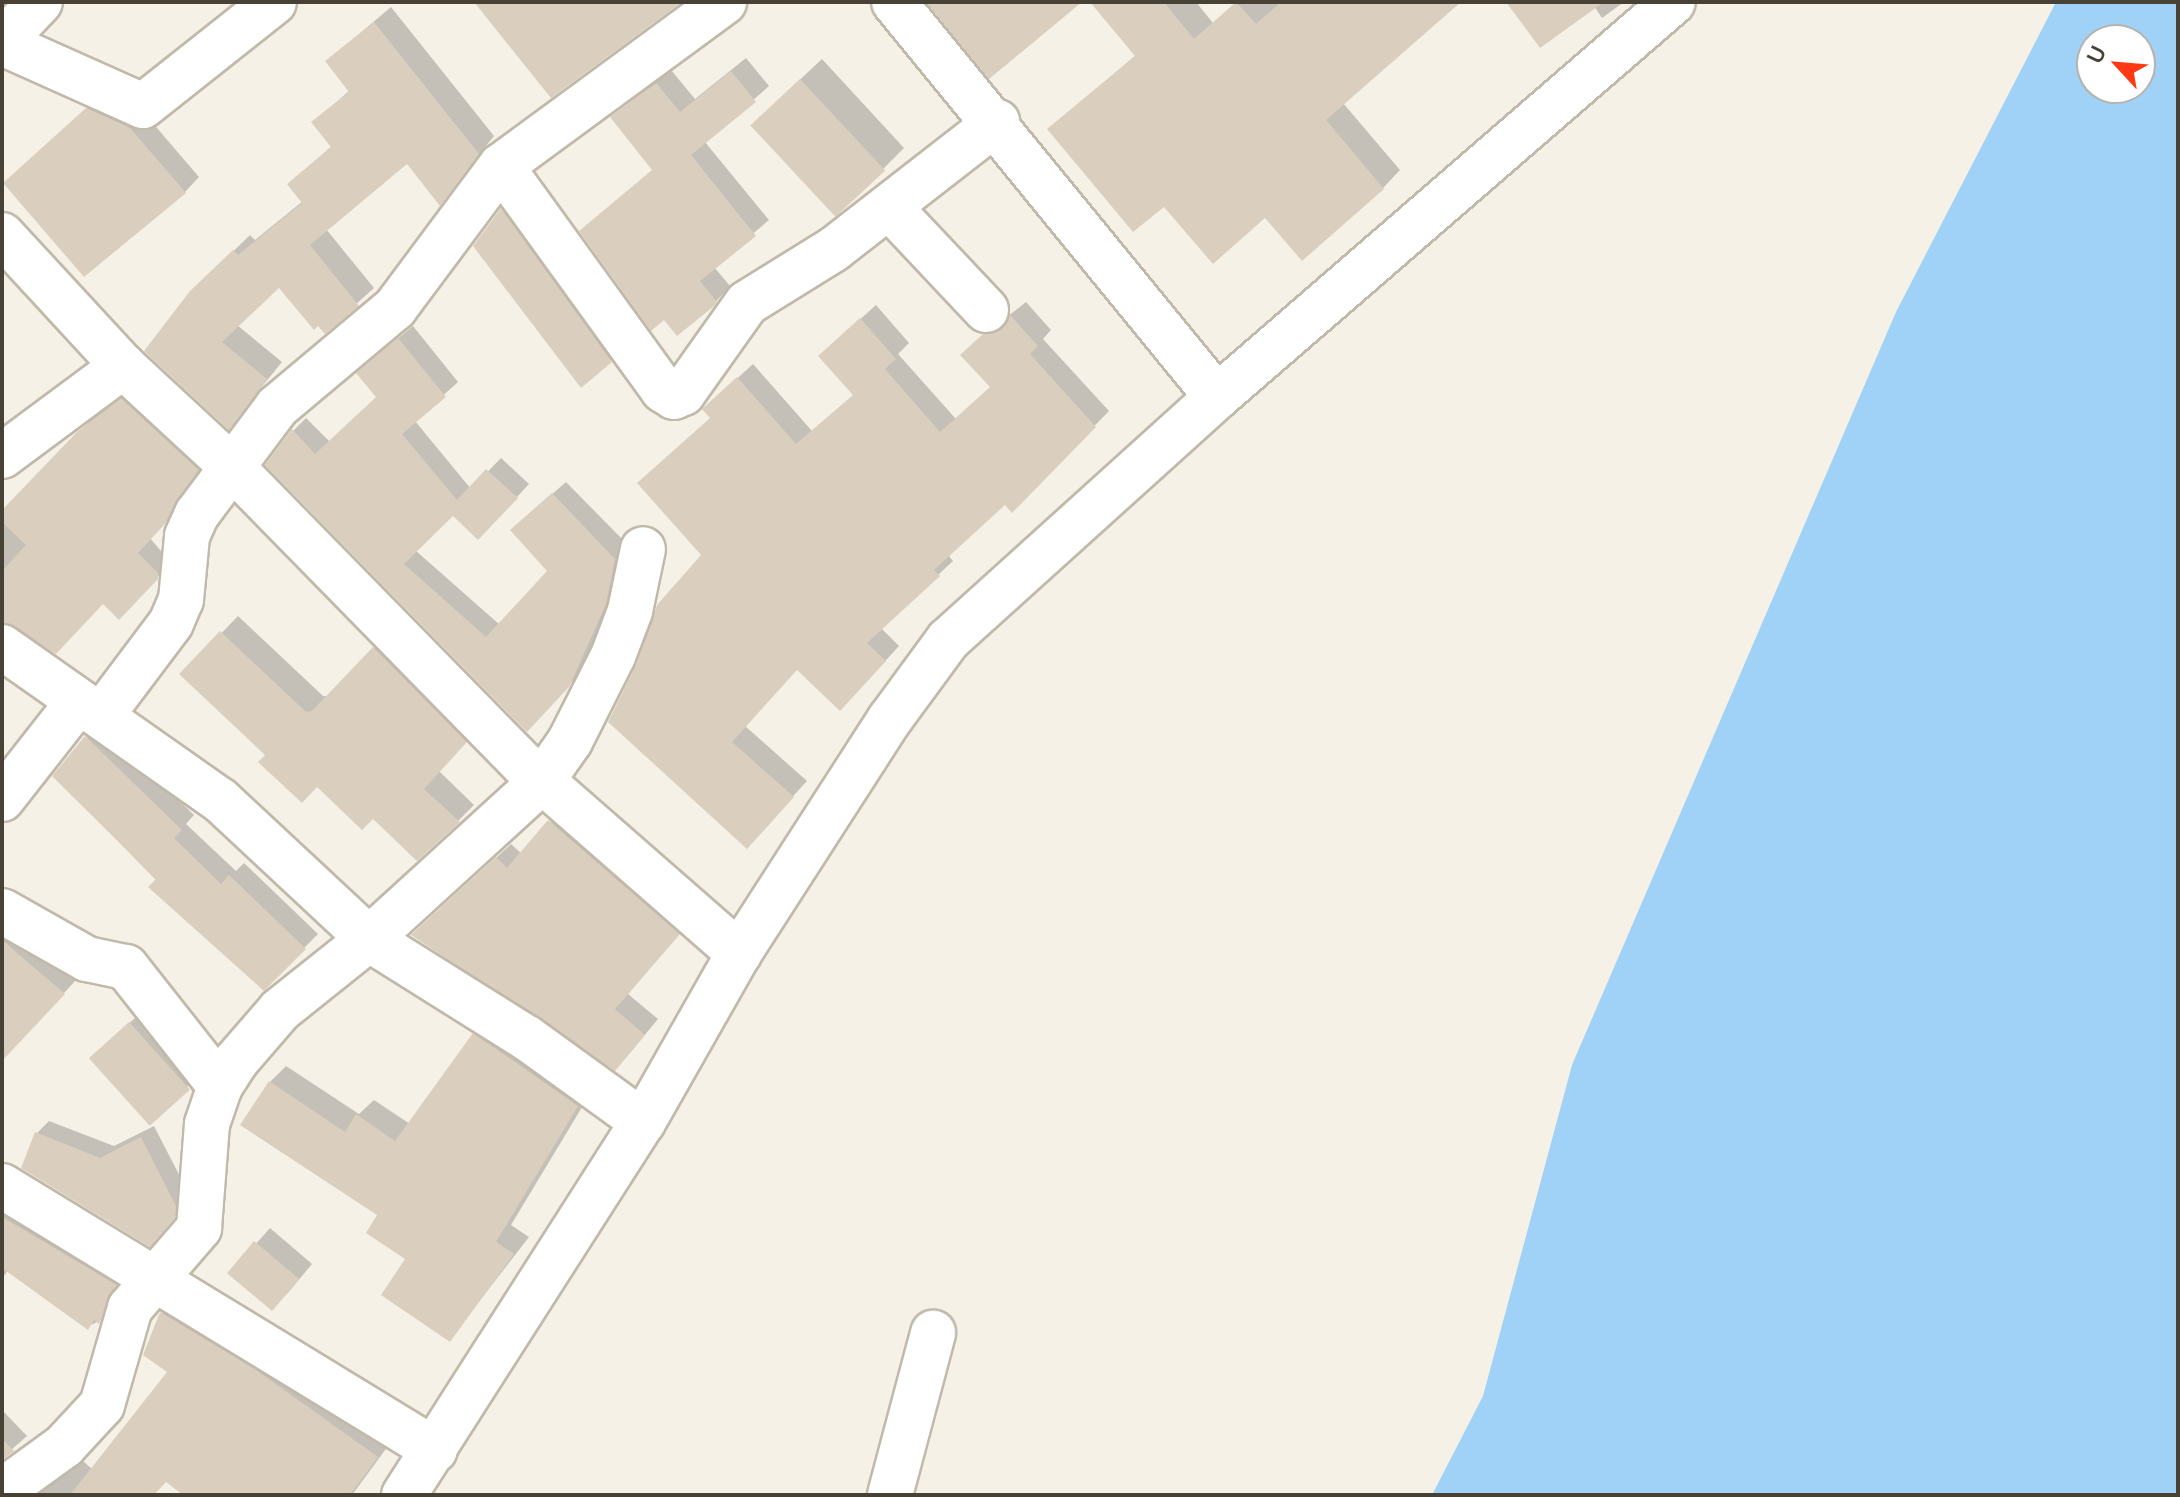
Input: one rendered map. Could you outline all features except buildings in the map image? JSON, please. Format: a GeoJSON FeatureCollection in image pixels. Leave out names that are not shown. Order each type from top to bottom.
{"type":"FeatureCollection","features":[{"type":"Feature","properties":{"kind":"street"},"geometry":{"type":"LineString","coordinates":[[40,2],[2,42],[143,106],[274,2]]}},
{"type":"Feature","properties":{"kind":"street"},"geometry":{"type":"LineString","coordinates":[[2,799],[171,623],[181,600],[187,536],[277,407],[395,308],[501,166],[724,2]]}},
{"type":"Feature","properties":{"kind":"street"},"geometry":{"type":"LineString","coordinates":[[894,2],[997,122],[1217,397]]}},
{"type":"Feature","properties":{"kind":"street"},"geometry":{"type":"LineString","coordinates":[[404,1495],[643,1122],[739,953],[890,719],[948,640],[1217,397],[1673,2]]}},
{"type":"Feature","properties":{"kind":"street"},"geometry":{"type":"LineString","coordinates":[[501,166],[663,390],[674,397],[683,393],[747,303],[890,208],[997,122]]}},
{"type":"Feature","properties":{"kind":"street"},"geometry":{"type":"LineString","coordinates":[[890,208],[986,310]]}},
{"type":"Feature","properties":{"kind":"street"},"geometry":{"type":"LineString","coordinates":[[2,235],[123,366],[233,468],[542,781],[739,953]]}},
{"type":"Feature","properties":{"kind":"street"},"geometry":{"type":"LineString","coordinates":[[2,456],[123,366]]}},
{"type":"Feature","properties":{"kind":"street"},"geometry":{"type":"LineString","coordinates":[[2,1491],[64,1446],[102,1405],[130,1308],[199,1228],[207,1124],[220,1086],[280,1010],[369,939],[542,781],[570,741],[613,656],[630,611],[643,549]]}},
{"type":"Feature","properties":{"kind":"street"},"geometry":{"type":"LineString","coordinates":[[2,647],[220,800],[369,939],[527,1038],[643,1122]]}},
{"type":"Feature","properties":{"kind":"street"},"geometry":{"type":"LineString","coordinates":[[2,911],[87,959],[126,967],[220,1086]]}},
{"type":"Feature","properties":{"kind":"street"},"geometry":{"type":"LineString","coordinates":[[2,1186],[153,1283],[435,1450]]}},
{"type":"Feature","properties":{"kind":"street"},"geometry":{"type":"LineString","coordinates":[[890,1495],[933,1333]]}},
{"type":"Feature","properties":{"kind":"water"},"geometry":{"type":"Polygon","coordinates":[[[2056,2],[2178,2],[2178,1495],[1432,1495],[1483,1396],[1572,1065],[1896,312],[2056,2]]]}}]}
